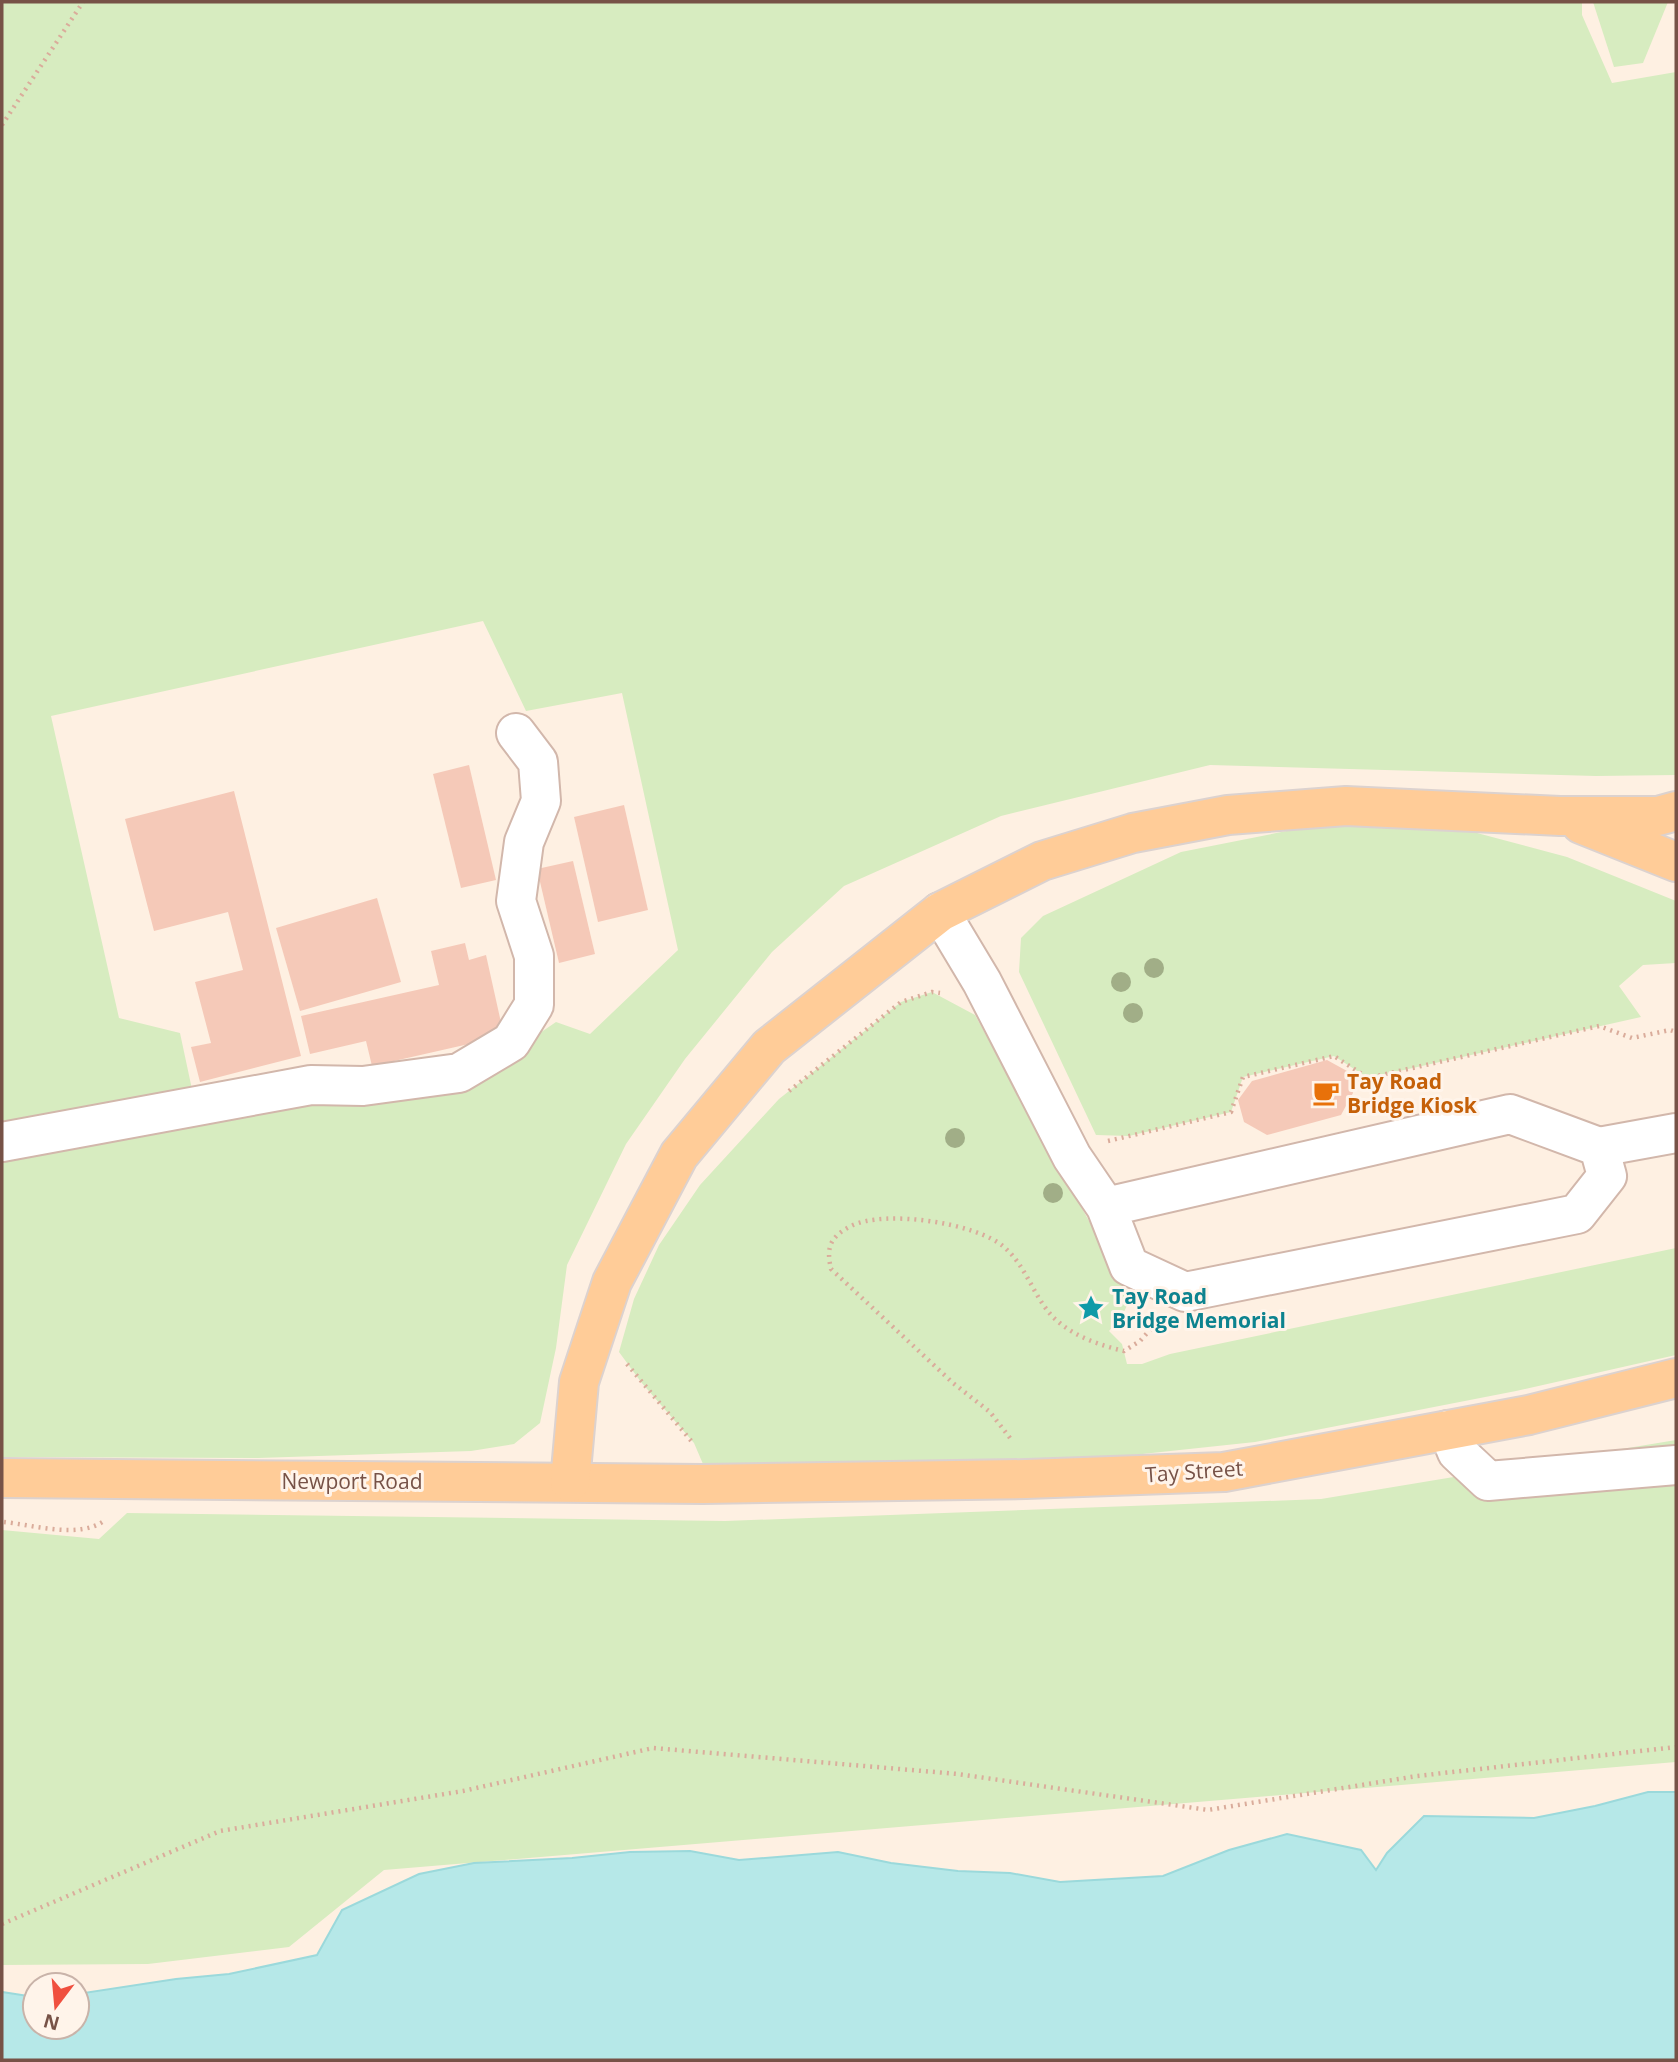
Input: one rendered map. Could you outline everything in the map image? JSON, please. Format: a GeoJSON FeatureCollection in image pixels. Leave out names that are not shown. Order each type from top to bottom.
{"type":"FeatureCollection","features":[{"type":"Feature","properties":{"kind":"main road"},"geometry":{"type":"LineString","coordinates":[[570,1482],[579,1382],[612,1282],[679,1155],[769,1047],[940,912],[1042,861],[1133,833],[1228,816],[1346,806],[1560,816],[1658,816],[1676,811]]}},
{"type":"Feature","properties":{"kind":"main road"},"geometry":{"type":"LineString","coordinates":[[1560,816],[1676,862]]}},
{"type":"Feature","properties":{"kind":"main road","name":"Tay Street"},"geometry":{"type":"LineString","coordinates":[[701,1469],[1026,1479],[1224,1472],[1529,1415],[1676,1378]]}},
{"type":"Feature","properties":{"kind":"main road","name":"Newport Road"},"geometry":{"type":"LineString","coordinates":[[2,1478],[570,1482],[701,1469]]}},
{"type":"Feature","properties":{"kind":"lane"},"geometry":{"type":"LineString","coordinates":[[2,1142],[311,1085],[362,1086],[459,1073],[511,1042],[534,1005],[534,956],[516,901],[524,842],[541,802],[538,762],[516,733]]}},
{"type":"Feature","properties":{"kind":"lane"},"geometry":{"type":"LineString","coordinates":[[940,912],[982,982],[1072,1157],[1106,1207],[1129,1266],[1185,1292],[1577,1214],[1607,1176],[1599,1147]]}},
{"type":"Feature","properties":{"kind":"lane"},"geometry":{"type":"LineString","coordinates":[[1106,1207],[1510,1114],[1599,1147],[1676,1133]]}},
{"type":"Feature","properties":{"kind":"lane"},"geometry":{"type":"LineString","coordinates":[[1448,1430],[1457,1452],[1488,1481],[1676,1465]]}},
{"type":"Feature","properties":{"kind":"path"},"geometry":{"type":"LineString","coordinates":[[2,125],[83,2]]}},
{"type":"Feature","properties":{"kind":"path"},"geometry":{"type":"LineString","coordinates":[[779,1099],[901,1002],[932,992],[951,995]]}},
{"type":"Feature","properties":{"kind":"path"},"geometry":{"type":"LineString","coordinates":[[1104,1142],[1231,1112],[1243,1077],[1334,1056],[1368,1078],[1598,1026],[1632,1038],[1673,1031]]}},
{"type":"Feature","properties":{"kind":"path"},"geometry":{"type":"LineString","coordinates":[[1013,1442],[990,1412],[953,1383],[831,1269],[828,1254],[833,1239],[851,1226],[873,1218],[906,1217],[970,1230],[1003,1245],[1023,1266],[1053,1316],[1071,1331],[1099,1345],[1124,1351],[1140,1341],[1153,1326]]}},
{"type":"Feature","properties":{"kind":"path"},"geometry":{"type":"LineString","coordinates":[[626,1362],[694,1443],[701,1469]]}},
{"type":"Feature","properties":{"kind":"path"},"geometry":{"type":"LineString","coordinates":[[2,1522],[74,1530],[94,1528],[110,1517]]}},
{"type":"Feature","properties":{"kind":"path"},"geometry":{"type":"LineString","coordinates":[[2,1924],[220,1831],[463,1791],[653,1748],[958,1774],[1208,1810],[1416,1776],[1676,1747]]}},
{"type":"Feature","properties":{"kind":"green space"},"geometry":{"type":"Polygon","coordinates":[[[2,2],[1582,2],[1582,15],[1612,83],[1676,72],[1676,775],[1596,776],[1210,765],[1001,816],[844,886],[772,952],[685,1059],[626,1144],[567,1265],[556,1348],[540,1423],[514,1444],[471,1451],[258,1458],[2,1457],[2,1155],[199,1119],[458,1089],[556,1022],[590,1034],[678,950],[622,693],[526,711],[483,621],[51,716],[119,1018],[180,1033],[193,1094],[2,1125],[2,2]]]}},
{"type":"Feature","properties":{"kind":"green space"},"geometry":{"type":"Polygon","coordinates":[[[1593,2],[1668,2],[1643,63],[1614,67],[1593,2]]]}},
{"type":"Feature","properties":{"kind":"green space"},"geometry":{"type":"Polygon","coordinates":[[[1443,824],[1567,857],[1676,901],[1676,963],[1643,965],[1619,986],[1641,1017],[1368,1078],[1334,1056],[1243,1077],[1231,1112],[1129,1136],[1096,1135],[1019,972],[1021,938],[1043,916],[1181,852],[1312,826],[1443,824]]]}},
{"type":"Feature","properties":{"kind":"green space"},"geometry":{"type":"Polygon","coordinates":[[[932,992],[975,1015],[1131,1297],[1122,1316],[1109,1331],[1122,1344],[1127,1364],[1142,1364],[1170,1354],[1676,1248],[1676,1355],[1516,1391],[1255,1442],[1114,1457],[703,1464],[694,1443],[641,1382],[619,1352],[634,1299],[659,1245],[700,1185],[779,1099],[901,1002],[932,992]]]}},
{"type":"Feature","properties":{"kind":"green space"},"geometry":{"type":"Polygon","coordinates":[[[1676,1440],[1676,1762],[384,1870],[289,1947],[148,1964],[2,1965],[2,1530],[99,1539],[127,1513],[725,1521],[1321,1499],[1676,1440]]]}},
{"type":"Feature","properties":{"kind":"water"},"geometry":{"type":"Polygon","coordinates":[[[1648,1792],[1676,1792],[1676,2060],[2,2060],[2,1992],[21,1995],[21,2041],[91,2041],[91,1992],[229,1974],[317,1955],[342,1910],[419,1874],[474,1863],[630,1852],[690,1851],[739,1860],[838,1852],[891,1863],[958,1871],[1010,1873],[1060,1882],[1163,1876],[1229,1850],[1287,1834],[1361,1850],[1376,1870],[1387,1853],[1424,1816],[1534,1818],[1648,1792]]]}},
{"type":"Feature","properties":{"kind":"building"},"geometry":{"type":"Polygon","coordinates":[[[469,765],[496,880],[461,888],[433,774],[469,765]]]}},
{"type":"Feature","properties":{"kind":"building"},"geometry":{"type":"Polygon","coordinates":[[[234,791],[301,1056],[200,1082],[191,1047],[211,1043],[195,982],[243,970],[228,912],[154,931],[125,819],[234,791]]]}},
{"type":"Feature","properties":{"kind":"building"},"geometry":{"type":"Polygon","coordinates":[[[624,805],[648,910],[598,922],[574,817],[624,805]]]}},
{"type":"Feature","properties":{"kind":"building"},"geometry":{"type":"Polygon","coordinates":[[[573,861],[595,954],[559,963],[537,869],[573,861]]]}},
{"type":"Feature","properties":{"kind":"building"},"geometry":{"type":"Polygon","coordinates":[[[377,898],[401,982],[300,1011],[276,928],[377,898]]]}},
{"type":"Feature","properties":{"kind":"building"},"geometry":{"type":"Polygon","coordinates":[[[465,943],[469,960],[486,955],[504,1036],[372,1066],[366,1041],[310,1054],[301,1016],[439,985],[431,951],[465,943]]]}},
{"type":"Feature","properties":{"kind":"building"},"geometry":{"type":"Polygon","coordinates":[[[1327,1060],[1347,1071],[1353,1093],[1341,1115],[1267,1135],[1244,1122],[1238,1100],[1252,1081],[1327,1060]]]}},
{"type":"Feature","properties":{"kind":"place","name":"Tay Road Bridge Kiosk"},"geometry":{"type":"Point","coordinates":[1326,1093]}},
{"type":"Feature","properties":{"kind":"place","name":"Tay Road Bridge Memorial"},"geometry":{"type":"Point","coordinates":[1091,1308]}}]}
